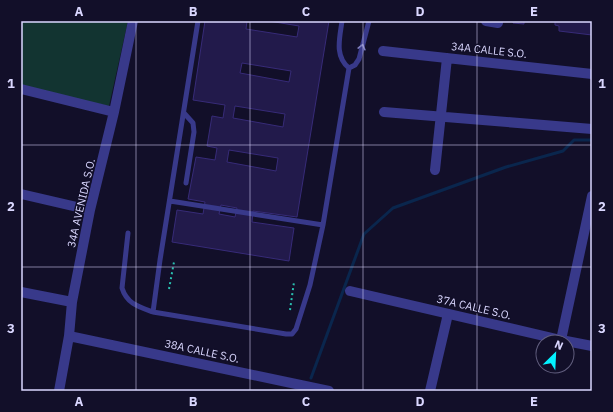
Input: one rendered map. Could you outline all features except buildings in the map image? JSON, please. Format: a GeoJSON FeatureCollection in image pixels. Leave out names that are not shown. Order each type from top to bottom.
{"type":"FeatureCollection","features":[{"type":"Feature","properties":{"kind":"street","name":"34A AVENIDA S.O."},"geometry":{"type":"LineString","coordinates":[[59,391],[69,336],[72,302],[90,210],[114,112],[133,21]]}},
{"type":"Feature","properties":{"kind":"street"},"geometry":{"type":"LineString","coordinates":[[486,21],[498,23]]}},
{"type":"Feature","properties":{"kind":"street","name":"34A CALLE S.O."},"geometry":{"type":"LineString","coordinates":[[383,51],[592,74]]}},
{"type":"Feature","properties":{"kind":"street"},"geometry":{"type":"LineString","coordinates":[[436,170],[447,58]]}},
{"type":"Feature","properties":{"kind":"street"},"geometry":{"type":"LineString","coordinates":[[21,90],[114,112]]}},
{"type":"Feature","properties":{"kind":"street"},"geometry":{"type":"LineString","coordinates":[[384,112],[592,129]]}},
{"type":"Feature","properties":{"kind":"street"},"geometry":{"type":"LineString","coordinates":[[21,194],[90,210]]}},
{"type":"Feature","properties":{"kind":"street"},"geometry":{"type":"LineString","coordinates":[[562,334],[592,196]]}},
{"type":"Feature","properties":{"kind":"street","name":"37A CALLE S.O."},"geometry":{"type":"LineString","coordinates":[[350,291],[535,334]]}},
{"type":"Feature","properties":{"kind":"street"},"geometry":{"type":"LineString","coordinates":[[21,292],[72,302]]}},
{"type":"Feature","properties":{"kind":"street"},"geometry":{"type":"LineString","coordinates":[[430,391],[448,314]]}},
{"type":"Feature","properties":{"kind":"street","name":"38A CALLE S.O."},"geometry":{"type":"LineString","coordinates":[[69,336],[299,388],[329,391]]}},
{"type":"Feature","properties":{"kind":"street","name":"37A CALLE S.O."},"geometry":{"type":"LineString","coordinates":[[575,343],[592,346]]}},
{"type":"Feature","properties":{"kind":"lane"},"geometry":{"type":"LineString","coordinates":[[153,312],[198,21]]}},
{"type":"Feature","properties":{"kind":"lane"},"geometry":{"type":"LineString","coordinates":[[342,21],[339,52],[344,64],[349,68]]}},
{"type":"Feature","properties":{"kind":"lane"},"geometry":{"type":"LineString","coordinates":[[349,68],[355,65],[359,60],[369,21]]}},
{"type":"Feature","properties":{"kind":"lane"},"geometry":{"type":"LineString","coordinates":[[128,233],[122,288],[124,295],[136,306],[153,312],[292,334],[296,329],[310,285],[323,225],[349,68]]}},
{"type":"Feature","properties":{"kind":"lane"},"geometry":{"type":"LineString","coordinates":[[184,113],[192,123],[194,132],[186,183]]}},
{"type":"Feature","properties":{"kind":"lane"},"geometry":{"type":"LineString","coordinates":[[170,201],[323,225]]}},
{"type":"Feature","properties":{"kind":"path"},"geometry":{"type":"LineString","coordinates":[[169,289],[174,262]]}},
{"type":"Feature","properties":{"kind":"path"},"geometry":{"type":"LineString","coordinates":[[290,310],[294,282]]}},
{"type":"Feature","properties":{"kind":"green space"},"geometry":{"type":"Polygon","coordinates":[[[21,21],[128,21],[109,106],[21,87],[21,21]]]}},
{"type":"Feature","properties":{"kind":"waterway"},"geometry":{"type":"LineString","coordinates":[[311,378],[364,234],[393,208],[506,167],[563,151],[574,140],[592,140]]}}]}
